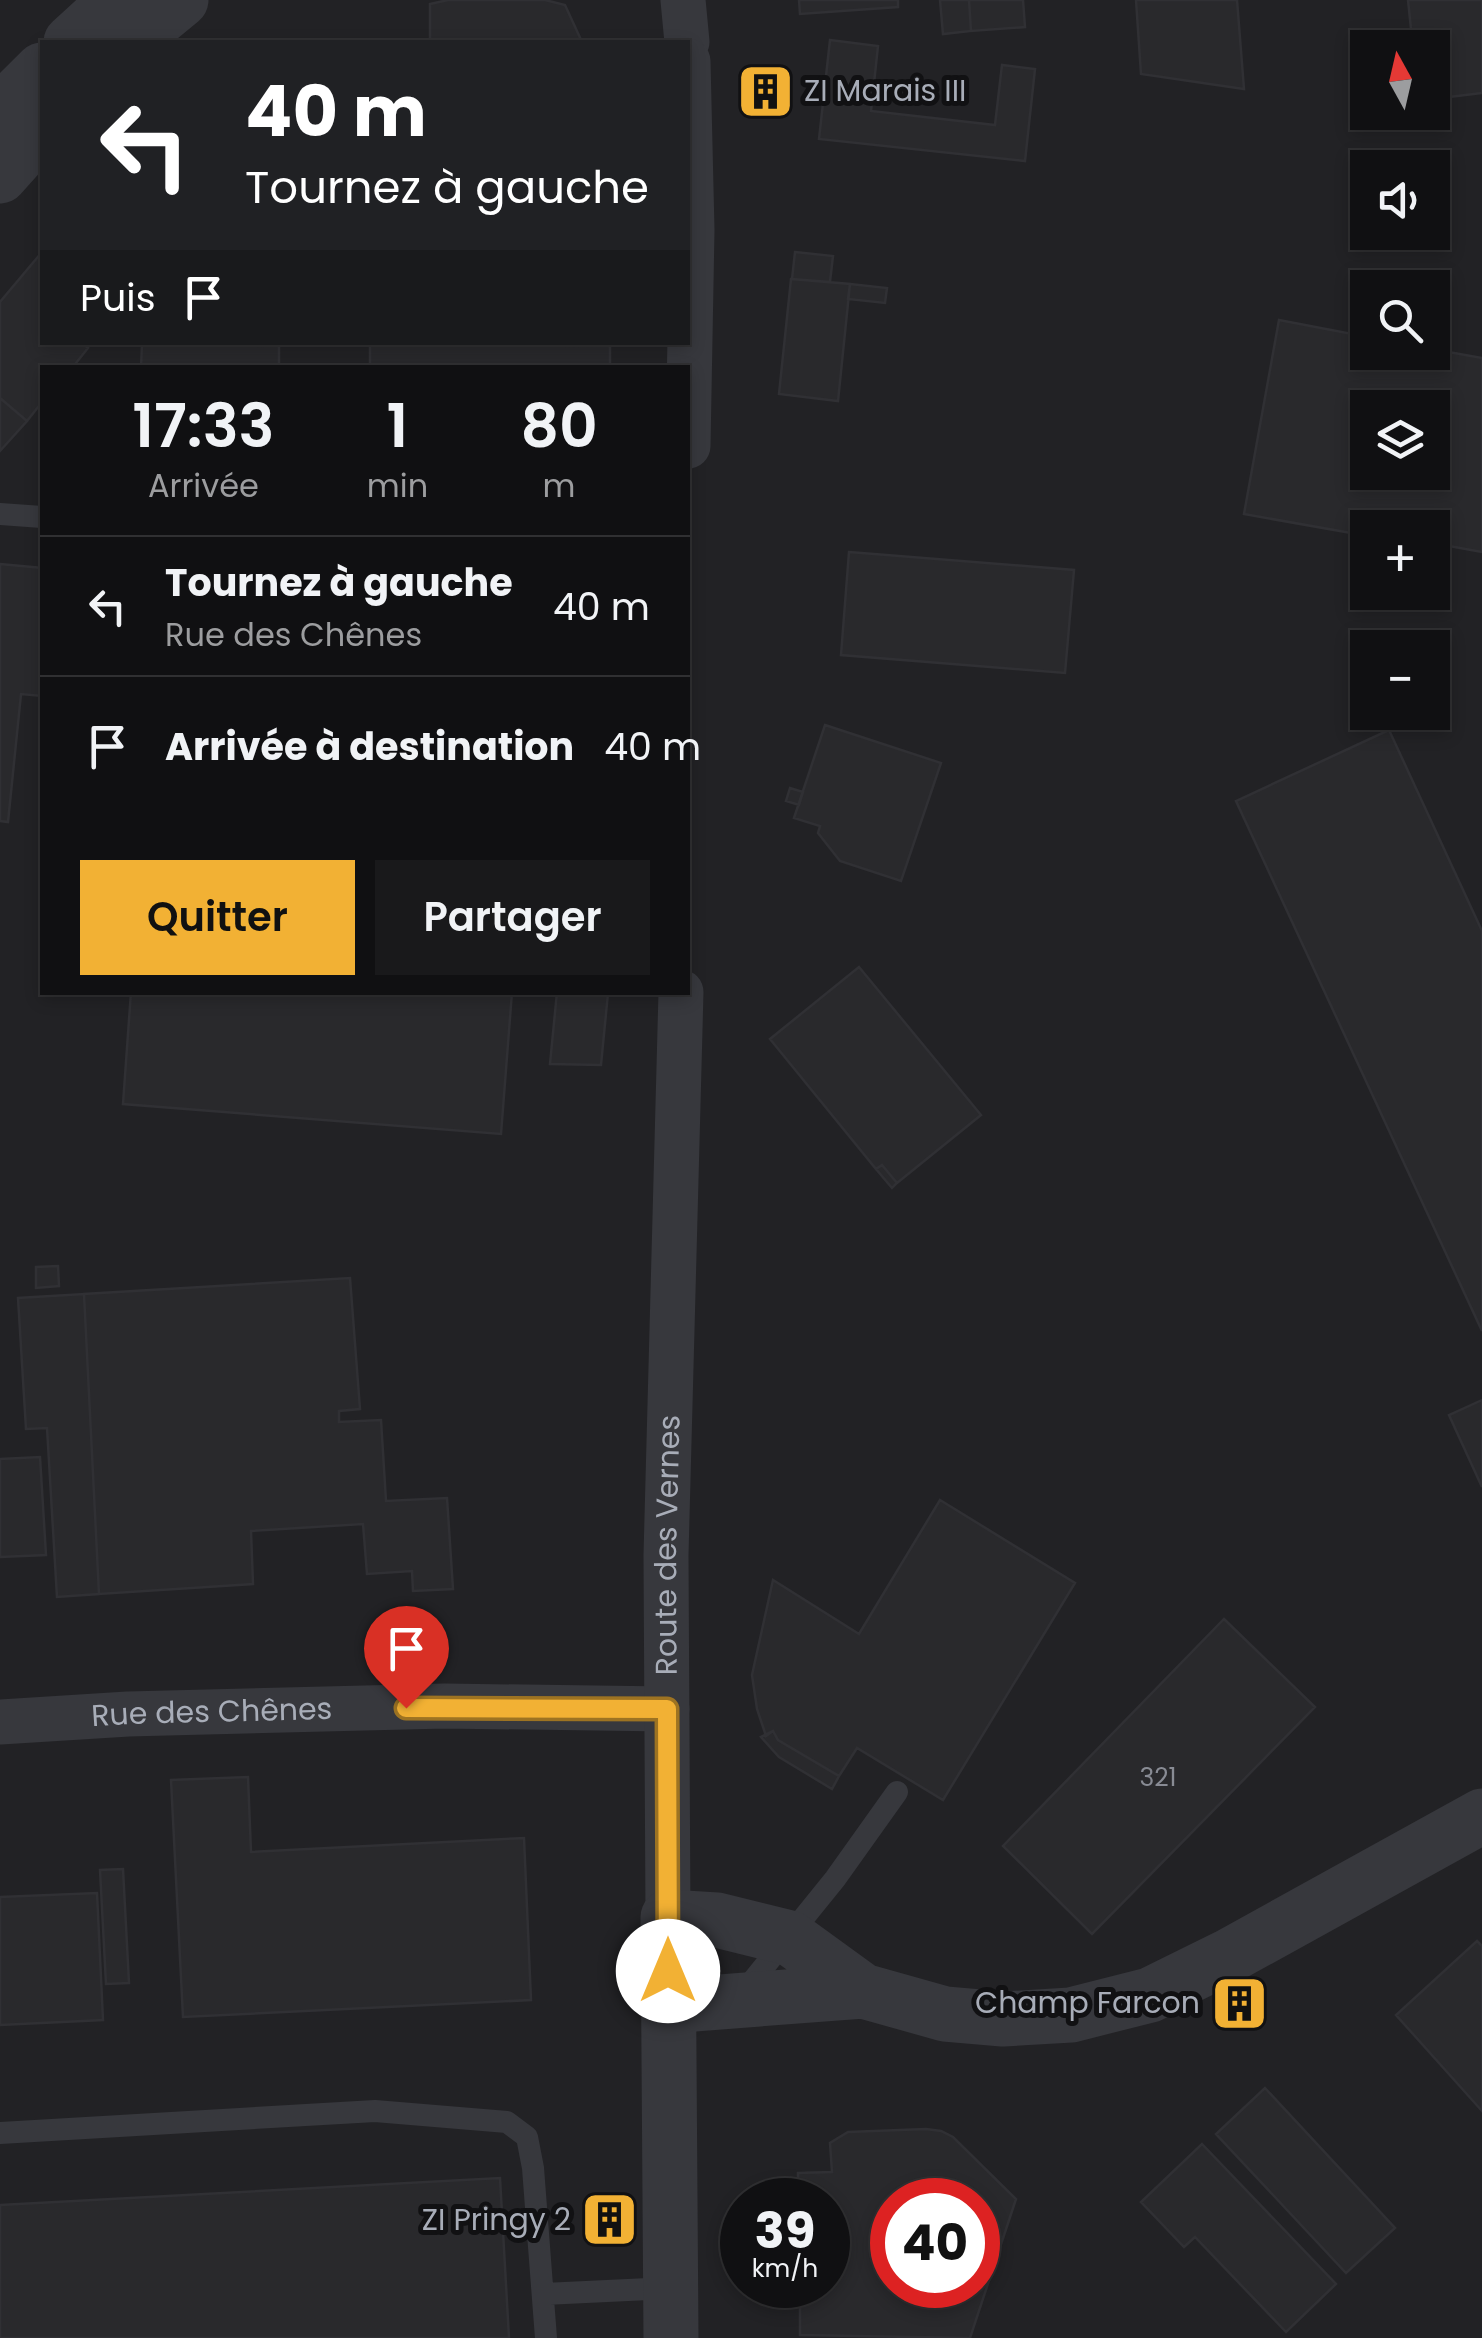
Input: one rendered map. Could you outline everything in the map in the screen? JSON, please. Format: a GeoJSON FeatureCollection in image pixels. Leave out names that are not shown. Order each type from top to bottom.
{"type":"FeatureCollection","features":[{"type":"Feature","properties":{"kind":"street"},"geometry":{"type":"LineString","coordinates":[[73,40],[117,0]]}},
{"type":"Feature","properties":{"kind":"street"},"geometry":{"type":"LineString","coordinates":[[132,40],[180,0]]}},
{"type":"Feature","properties":{"kind":"street"},"geometry":{"type":"LineString","coordinates":[[0,112],[40,72]]}},
{"type":"Feature","properties":{"kind":"street"},"geometry":{"type":"LineString","coordinates":[[0,176],[40,131]]}},
{"type":"Feature","properties":{"kind":"street"},"geometry":{"type":"LineString","coordinates":[[690,146],[690,338]]}},
{"type":"Feature","properties":{"kind":"street","name":"Route des Vernes"},"geometry":{"type":"LineString","coordinates":[[671,2313],[666,1536],[680,995]]}},
{"type":"Feature","properties":{"kind":"street","name":"Rue des Chênes"},"geometry":{"type":"LineString","coordinates":[[0,1722],[128,1714],[445,1706],[667,1709]]}},
{"type":"Feature","properties":{"kind":"street"},"geometry":{"type":"LineString","coordinates":[[668,2006],[863,1991],[944,2014],[1003,2019],[1071,2015],[1150,1994],[1227,1957],[1482,1816]]}},
{"type":"Feature","properties":{"kind":"street"},"geometry":{"type":"LineString","coordinates":[[668,1917],[717,1920],[790,1938],[863,1991]]}},
{"type":"Feature","properties":{"kind":"lane"},"geometry":{"type":"LineString","coordinates":[[0,514],[40,518]]}},
{"type":"Feature","properties":{"kind":"lane"},"geometry":{"type":"LineString","coordinates":[[737,2000],[790,1938],[897,1792]]}},
{"type":"Feature","properties":{"kind":"lane"},"geometry":{"type":"LineString","coordinates":[[0,2133],[375,2110],[507,2122],[527,2137],[533,2168],[546,2338]]}},
{"type":"Feature","properties":{"kind":"lane"},"geometry":{"type":"LineString","coordinates":[[544,2294],[671,2313]]}},
{"type":"Feature","properties":{"kind":"shaded area"},"geometry":{"type":"Polygon","coordinates":[[[0,0],[1482,0],[1482,2338],[0,2338],[0,0]]]}},
{"type":"Feature","properties":{"kind":"building"},"geometry":{"type":"Polygon","coordinates":[[[448,0],[545,0],[565,5],[581,40],[430,40],[430,4],[448,0]]]}},
{"type":"Feature","properties":{"kind":"building"},"geometry":{"type":"Polygon","coordinates":[[[799,0],[898,0],[898,7],[800,14],[799,0]]]}},
{"type":"Feature","properties":{"kind":"building"},"geometry":{"type":"Polygon","coordinates":[[[940,0],[969,0],[971,31],[943,34],[940,0]]]}},
{"type":"Feature","properties":{"kind":"building"},"geometry":{"type":"Polygon","coordinates":[[[969,0],[1023,0],[1025,27],[971,31],[969,0]]]}},
{"type":"Feature","properties":{"kind":"building"},"geometry":{"type":"Polygon","coordinates":[[[1136,0],[1237,0],[1244,89],[1141,74],[1136,0]]]}},
{"type":"Feature","properties":{"kind":"building"},"geometry":{"type":"Polygon","coordinates":[[[1408,0],[1482,0],[1482,93],[1450,97],[1450,30],[1403,30],[1411,29],[1408,0]]]}},
{"type":"Feature","properties":{"kind":"building"},"geometry":{"type":"Polygon","coordinates":[[[830,40],[878,46],[871,111],[995,125],[1002,65],[1035,69],[1025,161],[819,139],[830,40]]]}},
{"type":"Feature","properties":{"kind":"building","name":"ZI Marais III"},"geometry":{"type":"Polygon","coordinates":[[[773,76],[775,105],[757,106],[755,78],[773,76]]]}},
{"type":"Feature","properties":{"kind":"building"},"geometry":{"type":"Polygon","coordinates":[[[795,252],[833,256],[830,282],[792,279],[795,252]]]}},
{"type":"Feature","properties":{"kind":"building"},"geometry":{"type":"Polygon","coordinates":[[[40,254],[40,345],[88,348],[74,365],[40,365],[40,405],[27,421],[0,398],[0,302],[40,254]]]}},
{"type":"Feature","properties":{"kind":"building"},"geometry":{"type":"Polygon","coordinates":[[[791,279],[850,284],[838,401],[779,394],[791,279]]]}},
{"type":"Feature","properties":{"kind":"building"},"geometry":{"type":"Polygon","coordinates":[[[850,284],[887,288],[885,303],[848,299],[850,284]]]}},
{"type":"Feature","properties":{"kind":"building"},"geometry":{"type":"Polygon","coordinates":[[[1279,320],[1350,334],[1350,370],[1450,370],[1450,352],[1482,358],[1482,552],[1450,546],[1450,510],[1350,510],[1350,533],[1244,514],[1279,320]]]}},
{"type":"Feature","properties":{"kind":"building"},"geometry":{"type":"Polygon","coordinates":[[[142,345],[279,346],[279,365],[141,365],[142,345]]]}},
{"type":"Feature","properties":{"kind":"building"},"geometry":{"type":"Polygon","coordinates":[[[370,345],[610,346],[610,365],[370,365],[370,345]]]}},
{"type":"Feature","properties":{"kind":"building"},"geometry":{"type":"Polygon","coordinates":[[[0,398],[27,421],[0,451],[0,398]]]}},
{"type":"Feature","properties":{"kind":"building"},"geometry":{"type":"Polygon","coordinates":[[[849,552],[1074,570],[1065,673],[841,655],[849,552]]]}},
{"type":"Feature","properties":{"kind":"building"},"geometry":{"type":"Polygon","coordinates":[[[0,564],[40,568],[40,696],[21,694],[8,822],[0,821],[0,564]]]}},
{"type":"Feature","properties":{"kind":"building"},"geometry":{"type":"Polygon","coordinates":[[[825,725],[941,763],[901,881],[840,861],[818,833],[820,826],[794,818],[825,725]]]}},
{"type":"Feature","properties":{"kind":"building"},"geometry":{"type":"Polygon","coordinates":[[[1389,730],[1482,931],[1482,1331],[1236,801],[1389,730]]]}},
{"type":"Feature","properties":{"kind":"building"},"geometry":{"type":"Polygon","coordinates":[[[790,788],[803,792],[799,805],[786,801],[790,788]]]}},
{"type":"Feature","properties":{"kind":"building"},"geometry":{"type":"Polygon","coordinates":[[[859,967],[981,1115],[897,1183],[882,1165],[876,1169],[770,1039],[859,967]]]}},
{"type":"Feature","properties":{"kind":"building"},"geometry":{"type":"Polygon","coordinates":[[[131,995],[512,995],[501,1134],[123,1104],[131,995]]]}},
{"type":"Feature","properties":{"kind":"building"},"geometry":{"type":"Polygon","coordinates":[[[557,995],[608,995],[601,1065],[550,1064],[557,995]]]}},
{"type":"Feature","properties":{"kind":"building"},"geometry":{"type":"Polygon","coordinates":[[[882,1165],[897,1183],[892,1188],[876,1169],[882,1165]]]}},
{"type":"Feature","properties":{"kind":"building"},"geometry":{"type":"Polygon","coordinates":[[[58,1266],[59,1286],[36,1288],[36,1267],[58,1266]]]}},
{"type":"Feature","properties":{"kind":"building"},"geometry":{"type":"Polygon","coordinates":[[[350,1278],[360,1409],[339,1411],[339,1422],[381,1420],[386,1501],[447,1498],[453,1589],[413,1591],[412,1571],[367,1574],[363,1524],[251,1531],[253,1584],[99,1594],[84,1294],[350,1278]]]}},
{"type":"Feature","properties":{"kind":"building"},"geometry":{"type":"Polygon","coordinates":[[[84,1294],[99,1594],[57,1597],[47,1428],[26,1429],[18,1298],[84,1294]]]}},
{"type":"Feature","properties":{"kind":"building"},"geometry":{"type":"Polygon","coordinates":[[[1482,1400],[1482,1487],[1449,1415],[1482,1400]]]}},
{"type":"Feature","properties":{"kind":"building"},"geometry":{"type":"Polygon","coordinates":[[[40,1457],[46,1555],[0,1557],[0,1459],[40,1457]]]}},
{"type":"Feature","properties":{"kind":"building"},"geometry":{"type":"Polygon","coordinates":[[[940,1500],[1075,1583],[943,1800],[857,1748],[839,1776],[778,1740],[773,1731],[766,1736],[752,1675],[773,1580],[859,1634],[940,1500]]]}},
{"type":"Feature","properties":{"kind":"building"},"geometry":{"type":"Polygon","coordinates":[[[1224,1619],[1315,1707],[1092,1934],[1003,1846],[1224,1619]]]}},
{"type":"Feature","properties":{"kind":"building"},"geometry":{"type":"Polygon","coordinates":[[[773,1731],[778,1740],[839,1776],[832,1789],[779,1757],[761,1737],[773,1731]]]}},
{"type":"Feature","properties":{"kind":"building"},"geometry":{"type":"Polygon","coordinates":[[[248,1777],[251,1852],[524,1838],[531,2000],[183,2017],[171,1780],[248,1777]]]}},
{"type":"Feature","properties":{"kind":"building"},"geometry":{"type":"Polygon","coordinates":[[[123,1869],[129,1983],[106,1984],[100,1870],[123,1869]]]}},
{"type":"Feature","properties":{"kind":"building"},"geometry":{"type":"Polygon","coordinates":[[[97,1893],[103,2020],[0,2025],[0,1897],[97,1893]]]}},
{"type":"Feature","properties":{"kind":"building"},"geometry":{"type":"Polygon","coordinates":[[[1477,1941],[1482,1946],[1482,2111],[1396,2015],[1477,1941]]]}},
{"type":"Feature","properties":{"kind":"building","name":"Champ Farcon"},"geometry":{"type":"Polygon","coordinates":[[[1245,1988],[1254,2002],[1233,2017],[1224,2003],[1245,1988]]]}},
{"type":"Feature","properties":{"kind":"building"},"geometry":{"type":"Polygon","coordinates":[[[1265,2088],[1395,2228],[1346,2273],[1216,2134],[1265,2088]]]}},
{"type":"Feature","properties":{"kind":"building"},"geometry":{"type":"Polygon","coordinates":[[[941,2131],[953,2137],[995,2178],[870,2178],[870,2308],[980,2308],[970,2338],[800,2335],[800,2308],[850,2308],[850,2178],[798,2178],[798,2173],[832,2172],[830,2143],[848,2132],[941,2131]]]}},
{"type":"Feature","properties":{"kind":"building"},"geometry":{"type":"Polygon","coordinates":[[[1202,2144],[1336,2284],[1286,2332],[1195,2237],[1184,2247],[1141,2202],[1202,2144]]]}},
{"type":"Feature","properties":{"kind":"building"},"geometry":{"type":"Polygon","coordinates":[[[500,2178],[509,2338],[0,2338],[0,2205],[500,2178]]]}},
{"type":"Feature","properties":{"kind":"building"},"geometry":{"type":"Polygon","coordinates":[[[1000,2183],[1016,2199],[1000,2247],[1000,2183]]]}},
{"type":"Feature","properties":{"kind":"building","name":"ZI Pringy 2"},"geometry":{"type":"Polygon","coordinates":[[[619,2207],[619,2233],[601,2232],[602,2208],[619,2207]]]}},
{"type":"Feature","properties":{"kind":"place","name":"ZI Marais III"},"geometry":{"type":"Point","coordinates":[765,91]}},
{"type":"Feature","properties":{"kind":"place","name":"Champ Farcon"},"geometry":{"type":"Point","coordinates":[1239,2003]}},
{"type":"Feature","properties":{"kind":"place","name":"ZI Pringy 2"},"geometry":{"type":"Point","coordinates":[610,2220]}},
{"type":"Feature","properties":{"kind":"route"},"geometry":{"type":"LineString","coordinates":[[406,1708],[667,1709],[668,1971]]}}]}
